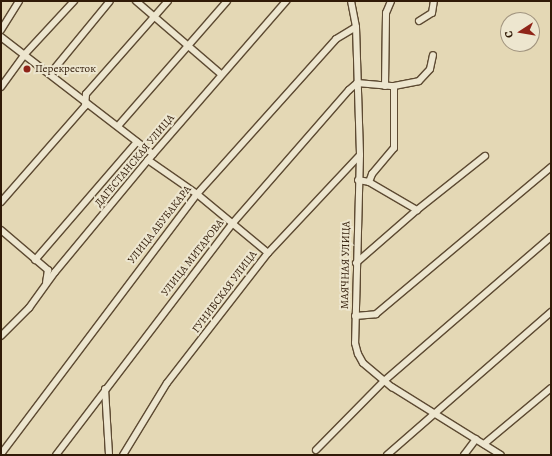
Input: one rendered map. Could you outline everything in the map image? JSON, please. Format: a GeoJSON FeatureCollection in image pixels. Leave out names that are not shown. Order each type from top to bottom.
{"type":"FeatureCollection","features":[{"type":"Feature","properties":{"kind":"street"},"geometry":{"type":"LineString","coordinates":[[1,30],[18,1]]}},
{"type":"Feature","properties":{"kind":"street"},"geometry":{"type":"LineString","coordinates":[[1,87],[24,55],[74,1]]}},
{"type":"Feature","properties":{"kind":"street"},"geometry":{"type":"LineString","coordinates":[[50,74],[110,1]]}},
{"type":"Feature","properties":{"kind":"street"},"geometry":{"type":"LineString","coordinates":[[136,1],[156,16],[221,74]]}},
{"type":"Feature","properties":{"kind":"street"},"geometry":{"type":"LineString","coordinates":[[1,202],[84,106],[84,100],[168,1]]}},
{"type":"Feature","properties":{"kind":"street"},"geometry":{"type":"LineString","coordinates":[[118,126],[227,1]]}},
{"type":"Feature","properties":{"kind":"street","name":"ДАГЕСТАНСКАЯ УЛИЦА"},"geometry":{"type":"LineString","coordinates":[[1,336],[43,290],[148,160],[221,74],[286,1]]}},
{"type":"Feature","properties":{"kind":"street","name":"МАЯЧНАЯ УЛИЦА"},"geometry":{"type":"LineString","coordinates":[[351,1],[356,27],[360,154],[355,316],[358,354],[364,363],[384,381],[501,455]]}},
{"type":"Feature","properties":{"kind":"street"},"geometry":{"type":"LineString","coordinates":[[385,86],[386,13],[391,1]]}},
{"type":"Feature","properties":{"kind":"street"},"geometry":{"type":"LineString","coordinates":[[419,21],[432,13],[434,1]]}},
{"type":"Feature","properties":{"kind":"street","name":"УЛИЦА АБУБАКАРА"},"geometry":{"type":"LineString","coordinates":[[1,454],[197,194],[336,39],[356,27]]}},
{"type":"Feature","properties":{"kind":"street"},"geometry":{"type":"LineString","coordinates":[[1,37],[153,154]]}},
{"type":"Feature","properties":{"kind":"street"},"geometry":{"type":"LineString","coordinates":[[357,83],[394,86],[422,79],[430,69],[432,55]]}},
{"type":"Feature","properties":{"kind":"street","name":"УЛИЦА МИТАРОВА"},"geometry":{"type":"LineString","coordinates":[[56,455],[232,224],[357,83]]}},
{"type":"Feature","properties":{"kind":"street"},"geometry":{"type":"LineString","coordinates":[[369,182],[394,148],[394,86]]}},
{"type":"Feature","properties":{"kind":"street"},"geometry":{"type":"LineString","coordinates":[[35,260],[137,142]]}},
{"type":"Feature","properties":{"kind":"street","name":"ГУНИБСКАЯ УЛИЦА"},"geometry":{"type":"LineString","coordinates":[[123,455],[167,383],[268,253],[360,154]]}},
{"type":"Feature","properties":{"kind":"street"},"geometry":{"type":"LineString","coordinates":[[356,263],[417,210],[485,156]]}},
{"type":"Feature","properties":{"kind":"street"},"geometry":{"type":"LineString","coordinates":[[148,160],[197,194],[268,253]]}},
{"type":"Feature","properties":{"kind":"street"},"geometry":{"type":"LineString","coordinates":[[355,316],[376,314],[551,167]]}},
{"type":"Feature","properties":{"kind":"street"},"geometry":{"type":"LineString","coordinates":[[358,180],[369,182],[417,210]]}},
{"type":"Feature","properties":{"kind":"street"},"geometry":{"type":"LineString","coordinates":[[1,230],[48,270],[43,290]]}},
{"type":"Feature","properties":{"kind":"street"},"geometry":{"type":"LineString","coordinates":[[316,450],[384,381],[551,237]]}},
{"type":"Feature","properties":{"kind":"street"},"geometry":{"type":"LineString","coordinates":[[387,455],[434,412],[551,312]]}},
{"type":"Feature","properties":{"kind":"street"},"geometry":{"type":"LineString","coordinates":[[484,444],[551,388]]}},
{"type":"Feature","properties":{"kind":"street"},"geometry":{"type":"LineString","coordinates":[[105,389],[109,455]]}},
{"type":"Feature","properties":{"kind":"street"},"geometry":{"type":"LineString","coordinates":[[464,455],[476,439]]}},
{"type":"Feature","properties":{"kind":"place","name":"Перекресток"},"geometry":{"type":"Point","coordinates":[27,69]}}]}
